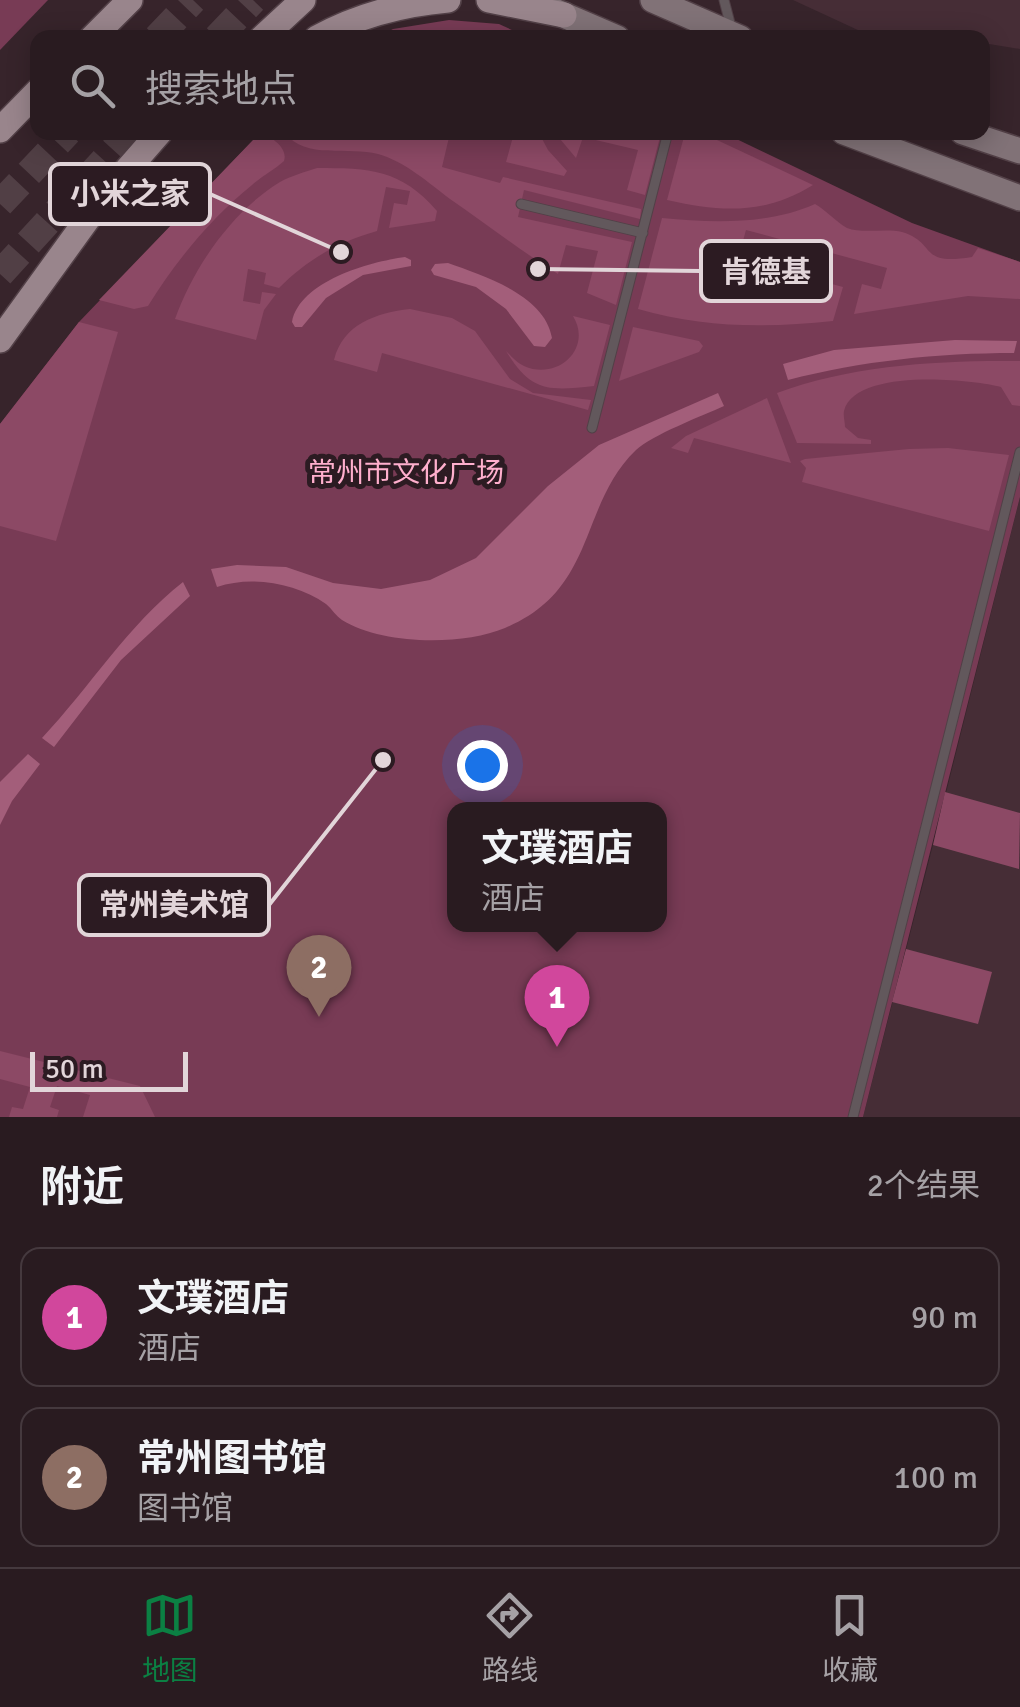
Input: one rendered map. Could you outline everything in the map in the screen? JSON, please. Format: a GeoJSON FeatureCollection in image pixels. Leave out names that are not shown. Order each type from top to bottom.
{"type":"FeatureCollection","features":[{"type":"Feature","properties":{"kind":"main road"},"geometry":{"type":"LineString","coordinates":[[270,30],[302,0]]}},
{"type":"Feature","properties":{"kind":"main road"},"geometry":{"type":"LineString","coordinates":[[331,30],[404,4],[448,0]]}},
{"type":"Feature","properties":{"kind":"main road"},"geometry":{"type":"LineString","coordinates":[[488,0],[564,15]]}},
{"type":"Feature","properties":{"kind":"main road"},"geometry":{"type":"LineString","coordinates":[[526,0],[599,30]]}},
{"type":"Feature","properties":{"kind":"main road"},"geometry":{"type":"LineString","coordinates":[[653,0],[722,30]]}},
{"type":"Feature","properties":{"kind":"main road"},"geometry":{"type":"LineString","coordinates":[[100,30],[123,5]]}},
{"type":"Feature","properties":{"kind":"main road"},"geometry":{"type":"LineString","coordinates":[[0,130],[30,99]]}},
{"type":"Feature","properties":{"kind":"main road"},"geometry":{"type":"LineString","coordinates":[[0,340],[105,195],[153,140]]}},
{"type":"Feature","properties":{"kind":"main road"},"geometry":{"type":"LineString","coordinates":[[865,140],[1020,198]]}},
{"type":"Feature","properties":{"kind":"main road"},"geometry":{"type":"LineString","coordinates":[[987,140],[1020,151]]}},
{"type":"Feature","properties":{"kind":"lane"},"geometry":{"type":"LineString","coordinates":[[724,0],[734,30]]}},
{"type":"Feature","properties":{"kind":"lane"},"geometry":{"type":"LineString","coordinates":[[592,428],[666,140]]}},
{"type":"Feature","properties":{"kind":"lane"},"geometry":{"type":"LineString","coordinates":[[522,204],[643,233]]}},
{"type":"Feature","properties":{"kind":"lane"},"geometry":{"type":"LineString","coordinates":[[853,1117],[1020,452]]}},
{"type":"Feature","properties":{"kind":"shaded area"},"geometry":{"type":"Polygon","coordinates":[[[793,0],[1020,0],[1020,49],[990,44],[990,30],[858,30],[793,0]]]}},
{"type":"Feature","properties":{"kind":"shaded area"},"geometry":{"type":"Polygon","coordinates":[[[253,140],[272,140],[279,145],[284,161],[209,226],[148,306],[134,309],[99,300],[253,140]]]}},
{"type":"Feature","properties":{"kind":"shaded area"},"geometry":{"type":"Polygon","coordinates":[[[448,140],[442,167],[500,183],[503,177],[641,209],[640,219],[524,190],[518,217],[632,242],[616,305],[587,293],[598,251],[566,245],[558,274],[397,162],[378,154],[328,151],[294,141],[448,140]]]}},
{"type":"Feature","properties":{"kind":"shaded area"},"geometry":{"type":"Polygon","coordinates":[[[512,140],[543,140],[567,171],[564,176],[506,162],[512,140]]]}},
{"type":"Feature","properties":{"kind":"shaded area"},"geometry":{"type":"Polygon","coordinates":[[[561,140],[582,140],[576,158],[561,140]]]}},
{"type":"Feature","properties":{"kind":"shaded area"},"geometry":{"type":"Polygon","coordinates":[[[596,140],[659,140],[645,195],[627,190],[638,150],[596,140]]]}},
{"type":"Feature","properties":{"kind":"shaded area"},"geometry":{"type":"Polygon","coordinates":[[[683,140],[717,140],[813,185],[777,202],[742,208],[667,200],[683,140]]]}},
{"type":"Feature","properties":{"kind":"shaded area"},"geometry":{"type":"Polygon","coordinates":[[[317,168],[368,171],[397,179],[437,211],[435,221],[389,228],[394,203],[407,205],[410,191],[386,187],[377,231],[324,253],[279,288],[264,284],[266,273],[248,269],[243,301],[260,304],[262,292],[276,294],[264,310],[256,340],[175,319],[204,261],[230,225],[280,182],[317,168]]]}},
{"type":"Feature","properties":{"kind":"shaded area"},"geometry":{"type":"Polygon","coordinates":[[[815,204],[847,228],[902,232],[935,256],[972,257],[978,248],[1020,262],[1020,299],[968,296],[854,314],[862,284],[881,289],[887,268],[746,230],[738,259],[843,287],[833,321],[735,325],[686,320],[638,309],[662,218],[759,219],[815,204]]]}},
{"type":"Feature","properties":{"kind":"shaded area"},"geometry":{"type":"Polygon","coordinates":[[[405,257],[411,260],[411,266],[363,275],[326,298],[302,327],[295,327],[292,322],[298,308],[322,285],[356,269],[405,257]]]}},
{"type":"Feature","properties":{"kind":"shaded area"},"geometry":{"type":"Polygon","coordinates":[[[448,263],[495,281],[526,299],[547,323],[552,338],[545,347],[534,346],[506,309],[476,287],[434,275],[431,270],[435,264],[448,263]]]}},
{"type":"Feature","properties":{"kind":"shaded area"},"geometry":{"type":"Polygon","coordinates":[[[410,309],[452,318],[475,331],[510,379],[533,393],[591,400],[588,410],[382,353],[377,372],[334,360],[345,337],[363,322],[410,309]]]}},
{"type":"Feature","properties":{"kind":"shaded area"},"geometry":{"type":"Polygon","coordinates":[[[573,316],[610,325],[594,386],[542,386],[524,374],[506,351],[521,365],[536,370],[559,365],[575,350],[578,340],[573,316]]]}},
{"type":"Feature","properties":{"kind":"shaded area"},"geometry":{"type":"Polygon","coordinates":[[[79,322],[118,332],[56,541],[0,526],[0,424],[79,322]]]}},
{"type":"Feature","properties":{"kind":"shaded area"},"geometry":{"type":"Polygon","coordinates":[[[633,327],[699,341],[703,346],[699,352],[619,381],[633,327]]]}},
{"type":"Feature","properties":{"kind":"shaded area"},"geometry":{"type":"Polygon","coordinates":[[[955,340],[1017,341],[1014,353],[900,359],[788,380],[783,364],[834,350],[955,340]]]}},
{"type":"Feature","properties":{"kind":"shaded area"},"geometry":{"type":"Polygon","coordinates":[[[1020,361],[1020,406],[1012,405],[1001,387],[965,381],[915,380],[869,388],[853,397],[844,415],[845,427],[858,438],[871,440],[871,444],[797,443],[777,393],[866,370],[1020,361]]]}},
{"type":"Feature","properties":{"kind":"shaded area"},"geometry":{"type":"Polygon","coordinates":[[[718,393],[724,406],[665,432],[636,450],[604,496],[584,545],[557,592],[535,611],[505,628],[467,638],[400,638],[359,628],[342,620],[326,604],[288,586],[244,582],[217,587],[211,569],[237,565],[286,567],[333,583],[381,589],[430,580],[476,558],[548,486],[599,445],[718,393]]]}},
{"type":"Feature","properties":{"kind":"shaded area"},"geometry":{"type":"Polygon","coordinates":[[[767,398],[791,463],[694,438],[688,453],[671,448],[686,436],[767,398]]]}},
{"type":"Feature","properties":{"kind":"shaded area"},"geometry":{"type":"Polygon","coordinates":[[[948,448],[1009,455],[989,531],[802,482],[806,468],[800,461],[805,459],[948,448]]]}},
{"type":"Feature","properties":{"kind":"shaded area"},"geometry":{"type":"Polygon","coordinates":[[[1020,497],[1020,1117],[863,1117],[933,845],[1020,497]]]}},
{"type":"Feature","properties":{"kind":"shaded area"},"geometry":{"type":"Polygon","coordinates":[[[183,582],[190,596],[121,660],[54,747],[42,738],[127,637],[183,582]]]}},
{"type":"Feature","properties":{"kind":"shaded area"},"geometry":{"type":"Polygon","coordinates":[[[28,754],[40,764],[12,801],[0,825],[0,782],[28,754]]]}},
{"type":"Feature","properties":{"kind":"shaded area"},"geometry":{"type":"Polygon","coordinates":[[[945,792],[1020,813],[1019,869],[933,845],[945,792]]]}},
{"type":"Feature","properties":{"kind":"shaded area"},"geometry":{"type":"Polygon","coordinates":[[[906,949],[992,972],[978,1024],[892,1002],[906,949]]]}},
{"type":"Feature","properties":{"kind":"shaded area"},"geometry":{"type":"Polygon","coordinates":[[[0,1051],[140,1086],[155,1117],[83,1117],[90,1095],[57,1086],[50,1107],[59,1110],[57,1117],[9,1117],[12,1107],[23,1109],[30,1087],[0,1079],[0,1051]]]}},
{"type":"Feature","properties":{"kind":"green space"},"geometry":{"type":"Polygon","coordinates":[[[0,0],[48,0],[0,50],[0,0]]]}},
{"type":"Feature","properties":{"kind":"green space"},"geometry":{"type":"Polygon","coordinates":[[[449,20],[499,24],[512,30],[391,30],[449,20]]]}},
{"type":"Feature","properties":{"kind":"green space","name":"常州市文化广场"},"geometry":{"type":"Polygon","coordinates":[[[253,140],[739,140],[912,223],[1020,262],[1020,497],[863,1117],[0,1117],[0,424],[79,322],[253,140]]]}},
{"type":"Feature","properties":{"kind":"tunnel"},"geometry":{"type":"LineString","coordinates":[[165,30],[193,0]]}},
{"type":"Feature","properties":{"kind":"tunnel"},"geometry":{"type":"LineString","coordinates":[[225,30],[253,0]]}},
{"type":"Feature","properties":{"kind":"tunnel"},"geometry":{"type":"LineString","coordinates":[[0,204],[60,140]]}},
{"type":"Feature","properties":{"kind":"tunnel"},"geometry":{"type":"LineString","coordinates":[[0,274],[123,140]]}},
{"type":"Feature","properties":{"kind":"place","name":"小米之家"},"geometry":{"type":"Point","coordinates":[341,252]}},
{"type":"Feature","properties":{"kind":"place","name":"肯德基"},"geometry":{"type":"Point","coordinates":[538,269]}},
{"type":"Feature","properties":{"kind":"place","name":"常州美术馆"},"geometry":{"type":"Point","coordinates":[383,760]}},
{"type":"Feature","properties":{"kind":"place","name":"常州图书馆"},"geometry":{"type":"Point","coordinates":[319,1017]}},
{"type":"Feature","properties":{"kind":"place","name":"文璞酒店"},"geometry":{"type":"Point","coordinates":[557,1047]}}]}
